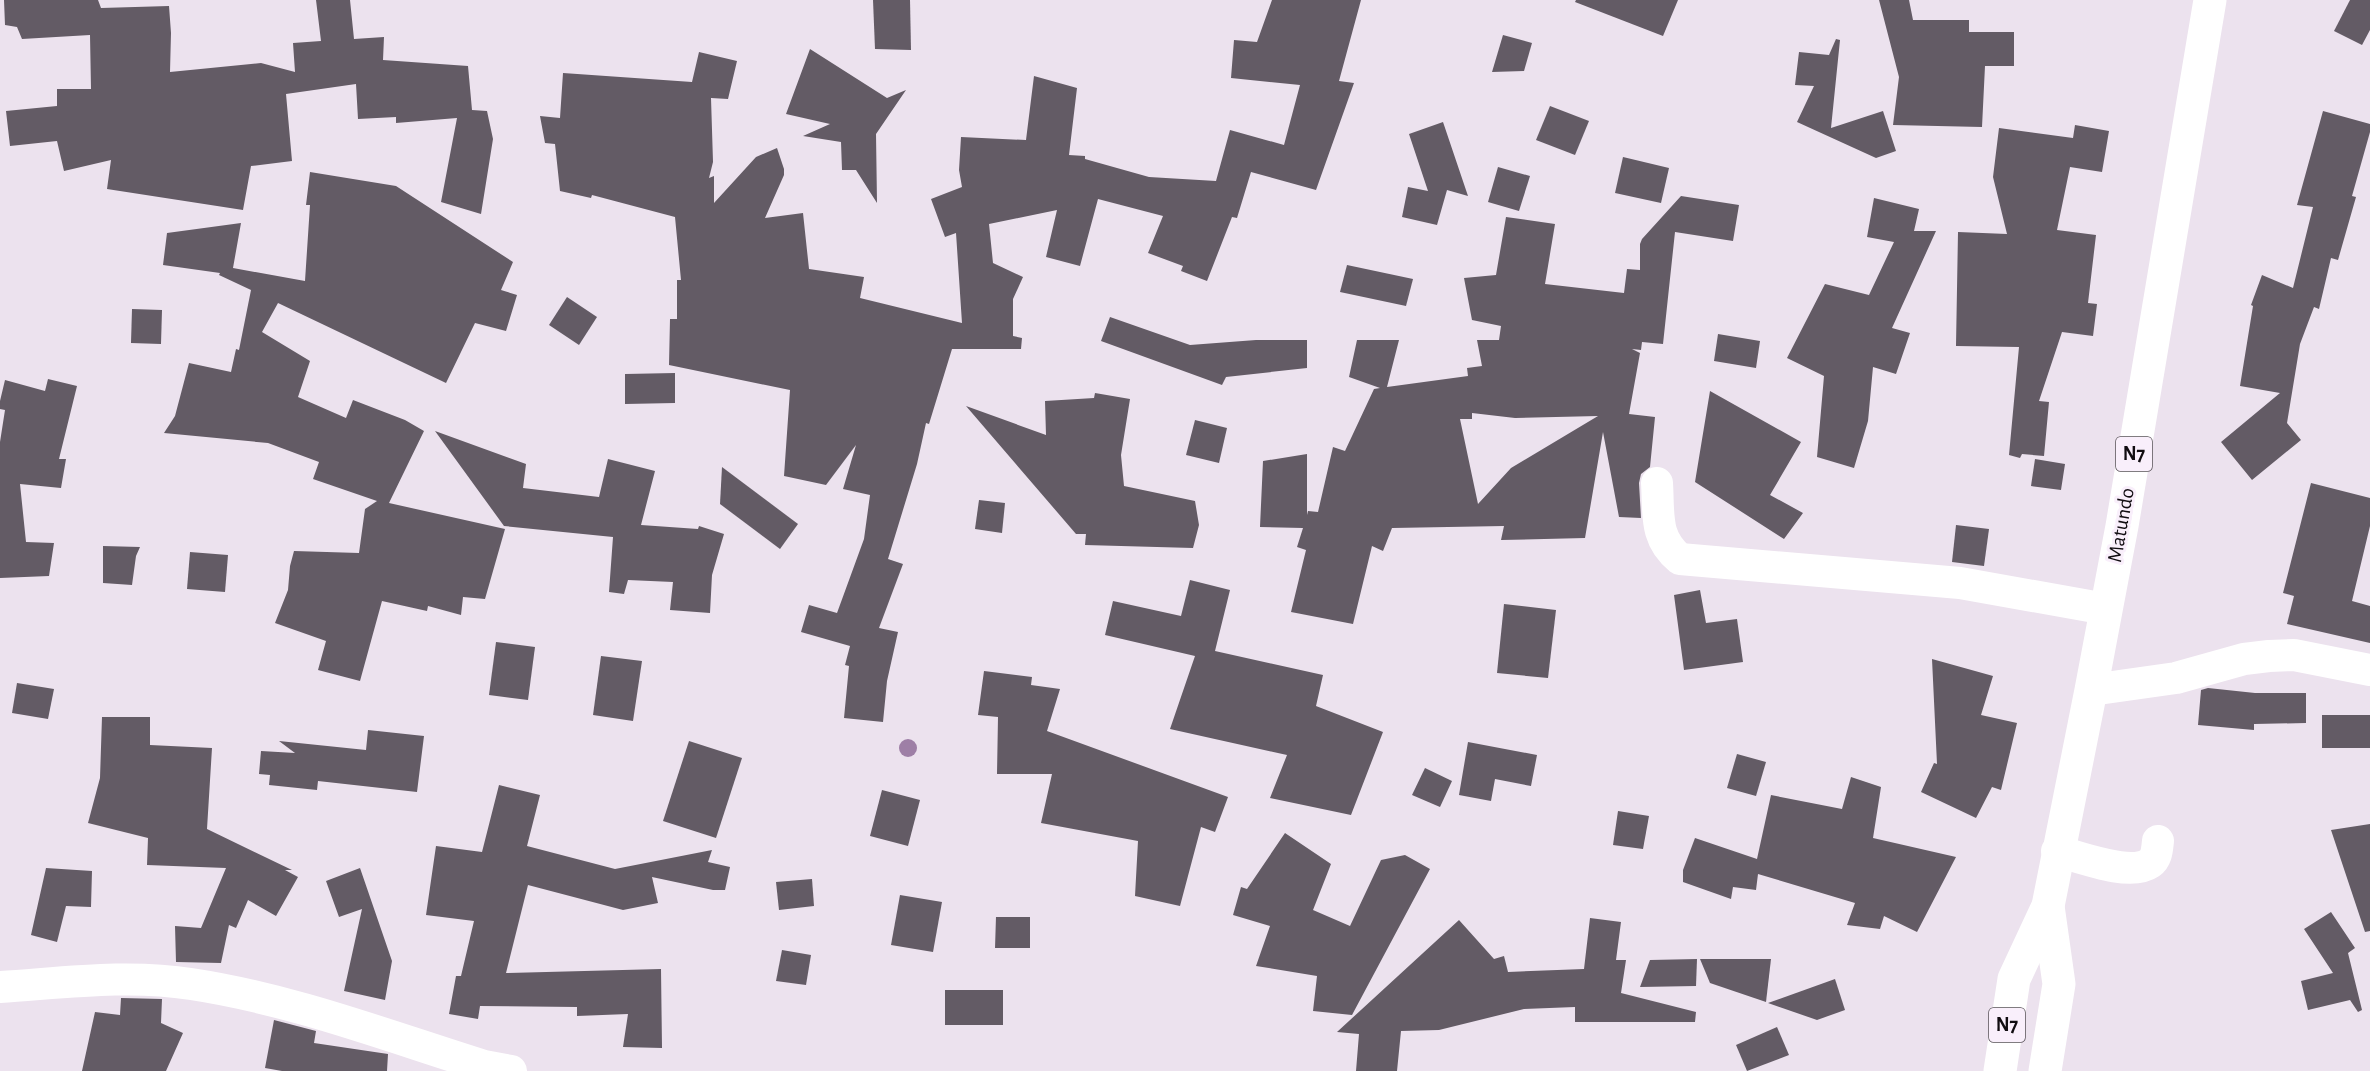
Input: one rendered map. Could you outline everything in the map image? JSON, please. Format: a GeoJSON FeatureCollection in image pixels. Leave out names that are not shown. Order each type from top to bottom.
{"type":"FeatureCollection","features":[{"type":"Feature","properties":{"kind":"main road","name":"Matundo"},"geometry":{"type":"LineString","coordinates":[[2048,906],[2122,526],[2210,0]]}},
{"type":"Feature","properties":{"kind":"main road","name":"N7"},"geometry":{"type":"LineString","coordinates":[[2000,1071],[2014,980],[2048,906]]}},
{"type":"Feature","properties":{"kind":"main road","name":"N7"},"geometry":{"type":"LineString","coordinates":[[2045,1071],[2059,984],[2048,906]]}},
{"type":"Feature","properties":{"kind":"street"},"geometry":{"type":"LineString","coordinates":[[1657,483],[1662,539],[1669,551],[1680,559],[1960,583],[2106,609]]}},
{"type":"Feature","properties":{"kind":"street"},"geometry":{"type":"LineString","coordinates":[[2091,690],[2176,678],[2244,659],[2269,656],[2294,655],[2370,670]]}},
{"type":"Feature","properties":{"kind":"street"},"geometry":{"type":"LineString","coordinates":[[2057,851],[2127,869],[2151,862],[2156,855],[2158,842]]}},
{"type":"Feature","properties":{"kind":"street"},"geometry":{"type":"LineString","coordinates":[[0,987],[111,980],[189,984],[278,1002],[484,1066],[511,1071]]}},
{"type":"Feature","properties":{"kind":"building"},"geometry":{"type":"Polygon","coordinates":[[[4,0],[98,0],[101,8],[169,6],[170,72],[261,63],[295,72],[293,43],[321,41],[316,0],[350,0],[354,39],[384,37],[383,60],[468,66],[472,110],[487,111],[493,139],[481,214],[441,202],[457,118],[396,123],[396,117],[358,119],[356,84],[286,94],[292,161],[251,166],[243,210],[107,189],[111,160],[64,171],[57,141],[10,146],[6,111],[57,106],[57,89],[91,89],[90,35],[22,39],[17,27],[5,25],[4,0]]]}},
{"type":"Feature","properties":{"kind":"building"},"geometry":{"type":"Polygon","coordinates":[[[873,0],[910,0],[911,50],[875,49],[873,0]]]}},
{"type":"Feature","properties":{"kind":"building"},"geometry":{"type":"Polygon","coordinates":[[[1272,0],[1361,0],[1339,81],[1354,83],[1316,190],[1251,172],[1237,218],[1232,217],[1207,281],[1181,271],[1183,266],[1148,253],[1163,216],[1098,199],[1080,266],[1046,257],[1057,210],[989,224],[993,263],[1023,277],[1013,299],[1013,336],[1022,338],[1021,349],[952,349],[929,424],[926,423],[917,464],[888,559],[903,564],[879,628],[898,632],[887,681],[883,722],[844,718],[849,666],[845,665],[850,646],[801,632],[809,605],[837,613],[864,539],[870,495],[843,489],[856,445],[826,485],[784,476],[790,390],[669,365],[670,319],[677,319],[677,280],[681,280],[675,217],[592,195],[591,198],[560,191],[555,144],[545,143],[540,116],[560,118],[563,73],[692,82],[699,52],[737,61],[728,99],[711,98],[713,162],[709,178],[714,176],[714,203],[756,157],[777,148],[784,175],[765,218],[803,213],[809,269],[864,277],[860,298],[962,323],[956,233],[945,237],[931,199],[962,187],[959,170],[961,137],[1026,140],[1034,76],[1077,88],[1069,155],[1085,156],[1085,159],[1149,177],[1216,181],[1230,130],[1284,145],[1300,85],[1231,78],[1234,40],[1257,42],[1272,0]]]}},
{"type":"Feature","properties":{"kind":"building"},"geometry":{"type":"Polygon","coordinates":[[[1576,0],[1678,0],[1663,36],[1575,2],[1576,0]]]}},
{"type":"Feature","properties":{"kind":"building"},"geometry":{"type":"Polygon","coordinates":[[[1879,0],[1909,0],[1913,20],[1969,20],[1969,32],[2014,32],[2014,66],[1985,66],[1982,127],[1893,125],[1899,77],[1879,0]]]}},
{"type":"Feature","properties":{"kind":"building"},"geometry":{"type":"Polygon","coordinates":[[[2350,0],[2370,0],[2370,30],[2362,45],[2334,31],[2350,0]]]}},
{"type":"Feature","properties":{"kind":"building"},"geometry":{"type":"Polygon","coordinates":[[[1503,35],[1532,43],[1524,71],[1492,72],[1503,35]]]}},
{"type":"Feature","properties":{"kind":"building"},"geometry":{"type":"Polygon","coordinates":[[[1836,39],[1840,40],[1831,128],[1883,111],[1896,151],[1876,158],[1797,122],[1814,86],[1795,85],[1799,52],[1829,55],[1836,39]]]}},
{"type":"Feature","properties":{"kind":"building"},"geometry":{"type":"Polygon","coordinates":[[[810,49],[887,98],[906,90],[876,134],[877,203],[856,170],[842,170],[841,142],[803,136],[830,124],[786,114],[810,49]]]}},
{"type":"Feature","properties":{"kind":"building"},"geometry":{"type":"Polygon","coordinates":[[[1550,106],[1589,121],[1575,155],[1536,140],[1550,106]]]}},
{"type":"Feature","properties":{"kind":"building"},"geometry":{"type":"Polygon","coordinates":[[[2323,111],[2370,124],[2370,132],[2352,196],[2356,197],[2338,260],[2331,258],[2319,309],[2314,307],[2300,344],[2287,423],[2301,440],[2252,480],[2221,442],[2280,393],[2240,386],[2253,306],[2251,305],[2262,275],[2293,288],[2313,207],[2297,205],[2323,111]]]}},
{"type":"Feature","properties":{"kind":"building"},"geometry":{"type":"Polygon","coordinates":[[[1443,122],[1468,196],[1447,190],[1437,225],[1402,217],[1408,187],[1428,191],[1409,134],[1443,122]]]}},
{"type":"Feature","properties":{"kind":"building"},"geometry":{"type":"Polygon","coordinates":[[[2075,125],[2109,131],[2102,172],[2070,167],[2057,230],[2096,235],[2088,303],[2097,304],[2093,336],[2062,332],[2039,401],[2049,402],[2044,456],[2022,454],[2020,458],[2009,455],[2019,347],[1956,346],[1958,232],[2007,234],[1993,177],[1999,128],[2073,138],[2075,125]]]}},
{"type":"Feature","properties":{"kind":"building"},"geometry":{"type":"Polygon","coordinates":[[[1623,157],[1669,168],[1661,203],[1615,193],[1623,157]]]}},
{"type":"Feature","properties":{"kind":"building"},"geometry":{"type":"Polygon","coordinates":[[[1498,167],[1530,176],[1519,211],[1488,202],[1498,167]]]}},
{"type":"Feature","properties":{"kind":"building"},"geometry":{"type":"Polygon","coordinates":[[[310,172],[396,186],[513,262],[501,290],[517,295],[506,331],[475,323],[446,383],[278,303],[262,332],[310,361],[298,397],[346,418],[353,400],[405,420],[424,431],[389,503],[505,529],[485,599],[463,597],[461,615],[428,606],[427,611],[382,601],[360,681],[318,670],[326,641],[275,623],[288,590],[294,551],[359,553],[365,509],[377,501],[313,479],[319,462],[268,443],[164,433],[175,416],[189,363],[231,372],[236,349],[239,350],[251,290],[219,275],[220,273],[163,265],[167,233],[241,223],[233,268],[305,281],[310,205],[306,205],[310,172]]]}},
{"type":"Feature","properties":{"kind":"building"},"geometry":{"type":"Polygon","coordinates":[[[1681,196],[1739,205],[1733,241],[1675,232],[1663,344],[1642,342],[1641,350],[1632,349],[1640,353],[1629,414],[1655,417],[1650,467],[1641,474],[1639,483],[1641,518],[1619,517],[1603,432],[1585,538],[1501,540],[1504,526],[1392,528],[1383,551],[1372,546],[1353,624],[1291,612],[1306,550],[1297,547],[1303,528],[1260,527],[1263,461],[1307,454],[1307,515],[1308,511],[1318,512],[1333,447],[1345,451],[1374,389],[1380,388],[1349,377],[1357,340],[1399,340],[1387,387],[1468,376],[1467,368],[1482,366],[1477,340],[1499,340],[1501,326],[1472,320],[1464,278],[1496,275],[1506,217],[1555,224],[1545,284],[1624,293],[1627,269],[1640,270],[1642,239],[1681,196]],[[1472,413],[1472,419],[1460,419],[1478,504],[1511,468],[1598,416],[1515,418],[1472,413]]]}},
{"type":"Feature","properties":{"kind":"building"},"geometry":{"type":"Polygon","coordinates":[[[1874,198],[1919,209],[1914,231],[1936,231],[1892,328],[1910,333],[1896,374],[1873,367],[1868,421],[1854,468],[1817,457],[1824,376],[1787,358],[1825,284],[1869,295],[1894,242],[1867,237],[1874,198]]]}},
{"type":"Feature","properties":{"kind":"building"},"geometry":{"type":"Polygon","coordinates":[[[1347,265],[1413,279],[1406,306],[1340,292],[1347,265]]]}},
{"type":"Feature","properties":{"kind":"building"},"geometry":{"type":"Polygon","coordinates":[[[567,297],[597,317],[579,345],[549,325],[567,297]]]}},
{"type":"Feature","properties":{"kind":"building"},"geometry":{"type":"Polygon","coordinates":[[[132,309],[162,310],[161,344],[131,343],[132,309]]]}},
{"type":"Feature","properties":{"kind":"building"},"geometry":{"type":"Polygon","coordinates":[[[1110,317],[1190,345],[1256,340],[1307,340],[1307,368],[1226,377],[1222,385],[1101,341],[1110,317]]]}},
{"type":"Feature","properties":{"kind":"building"},"geometry":{"type":"Polygon","coordinates":[[[1718,334],[1760,341],[1756,368],[1714,361],[1718,334]]]}},
{"type":"Feature","properties":{"kind":"building"},"geometry":{"type":"Polygon","coordinates":[[[675,373],[675,403],[625,404],[625,374],[675,373]]]}},
{"type":"Feature","properties":{"kind":"building"},"geometry":{"type":"Polygon","coordinates":[[[48,379],[77,386],[59,459],[66,459],[61,488],[20,484],[26,542],[54,543],[49,576],[0,578],[0,442],[5,410],[0,409],[0,401],[5,380],[45,391],[48,379]]]}},
{"type":"Feature","properties":{"kind":"building"},"geometry":{"type":"Polygon","coordinates":[[[1710,391],[1801,442],[1770,495],[1803,513],[1784,539],[1695,482],[1710,391]]]}},
{"type":"Feature","properties":{"kind":"building"},"geometry":{"type":"Polygon","coordinates":[[[1095,393],[1130,399],[1121,455],[1124,486],[1195,501],[1199,525],[1193,548],[1085,545],[1086,534],[1076,534],[966,406],[1046,435],[1045,401],[1094,398],[1095,393]]]}},
{"type":"Feature","properties":{"kind":"building"},"geometry":{"type":"Polygon","coordinates":[[[1195,420],[1227,428],[1219,463],[1186,455],[1195,420]]]}},
{"type":"Feature","properties":{"kind":"building"},"geometry":{"type":"Polygon","coordinates":[[[435,431],[526,464],[523,488],[599,497],[608,459],[655,471],[641,525],[698,529],[699,526],[724,534],[712,575],[710,613],[670,610],[673,582],[628,580],[624,594],[609,592],[613,537],[504,526],[435,431]]]}},
{"type":"Feature","properties":{"kind":"building"},"geometry":{"type":"Polygon","coordinates":[[[2035,459],[2065,464],[2061,490],[2031,486],[2035,459]]]}},
{"type":"Feature","properties":{"kind":"building"},"geometry":{"type":"Polygon","coordinates":[[[722,467],[798,524],[780,549],[720,504],[722,467]]]}},
{"type":"Feature","properties":{"kind":"building"},"geometry":{"type":"Polygon","coordinates":[[[2311,483],[2370,498],[2370,526],[2352,601],[2370,606],[2370,643],[2287,624],[2294,596],[2283,593],[2311,483]]]}},
{"type":"Feature","properties":{"kind":"building"},"geometry":{"type":"Polygon","coordinates":[[[979,500],[1005,503],[1002,533],[975,529],[979,500]]]}},
{"type":"Feature","properties":{"kind":"building"},"geometry":{"type":"Polygon","coordinates":[[[1956,525],[1989,529],[1984,566],[1952,562],[1956,525]]]}},
{"type":"Feature","properties":{"kind":"building"},"geometry":{"type":"Polygon","coordinates":[[[103,546],[140,547],[136,556],[132,585],[103,583],[103,546]]]}},
{"type":"Feature","properties":{"kind":"building"},"geometry":{"type":"Polygon","coordinates":[[[190,552],[228,555],[225,592],[187,589],[190,552]]]}},
{"type":"Feature","properties":{"kind":"building"},"geometry":{"type":"Polygon","coordinates":[[[1190,580],[1230,590],[1215,651],[1323,675],[1316,706],[1383,732],[1351,815],[1270,798],[1287,755],[1170,729],[1195,656],[1105,635],[1113,601],[1181,616],[1190,580]]]}},
{"type":"Feature","properties":{"kind":"building"},"geometry":{"type":"Polygon","coordinates":[[[1700,590],[1706,623],[1737,619],[1743,662],[1684,670],[1674,595],[1700,590]]]}},
{"type":"Feature","properties":{"kind":"building"},"geometry":{"type":"Polygon","coordinates":[[[1504,604],[1556,610],[1548,678],[1497,673],[1504,604]]]}},
{"type":"Feature","properties":{"kind":"building"},"geometry":{"type":"Polygon","coordinates":[[[496,642],[535,647],[528,700],[489,695],[496,642]]]}},
{"type":"Feature","properties":{"kind":"building"},"geometry":{"type":"Polygon","coordinates":[[[601,656],[642,661],[633,721],[593,715],[601,656]]]}},
{"type":"Feature","properties":{"kind":"building"},"geometry":{"type":"Polygon","coordinates":[[[1932,659],[1993,676],[1981,715],[2017,723],[2001,790],[1992,787],[1976,818],[1921,792],[1934,763],[1937,764],[1932,659]]]}},
{"type":"Feature","properties":{"kind":"building"},"geometry":{"type":"Polygon","coordinates":[[[984,671],[1032,677],[1031,685],[1060,689],[1047,731],[1228,797],[1215,832],[1201,827],[1180,906],[1135,896],[1138,841],[1041,823],[1052,774],[997,774],[998,717],[978,715],[984,671]]]}},
{"type":"Feature","properties":{"kind":"building"},"geometry":{"type":"Polygon","coordinates":[[[17,683],[54,689],[48,719],[12,713],[17,683]]]}},
{"type":"Feature","properties":{"kind":"building"},"geometry":{"type":"Polygon","coordinates":[[[2208,688],[2255,693],[2306,693],[2306,723],[2254,724],[2254,730],[2198,725],[2201,690],[2208,688]]]}},
{"type":"Feature","properties":{"kind":"building"},"geometry":{"type":"Polygon","coordinates":[[[2322,715],[2370,715],[2370,748],[2322,748],[2322,715]]]}},
{"type":"Feature","properties":{"kind":"building"},"geometry":{"type":"Polygon","coordinates":[[[102,717],[150,717],[150,745],[212,748],[207,829],[292,870],[285,870],[298,877],[276,916],[248,900],[236,928],[229,925],[221,963],[176,962],[175,926],[201,928],[226,868],[147,865],[148,838],[88,823],[100,778],[102,717]]]}},
{"type":"Feature","properties":{"kind":"building"},"geometry":{"type":"Polygon","coordinates":[[[368,730],[424,736],[417,792],[318,781],[317,790],[269,785],[270,775],[259,774],[261,751],[295,753],[279,741],[366,750],[368,730]]]}},
{"type":"Feature","properties":{"kind":"building"},"geometry":{"type":"Polygon","coordinates":[[[689,741],[742,758],[716,838],[663,821],[689,741]]]}},
{"type":"Feature","properties":{"kind":"building"},"geometry":{"type":"Polygon","coordinates":[[[1468,742],[1537,755],[1531,786],[1495,779],[1491,801],[1459,795],[1468,742]]]}},
{"type":"Feature","properties":{"kind":"building"},"geometry":{"type":"Polygon","coordinates":[[[1737,754],[1766,762],[1756,796],[1727,788],[1737,754]]]}},
{"type":"Feature","properties":{"kind":"building"},"geometry":{"type":"Polygon","coordinates":[[[1425,768],[1452,781],[1440,807],[1412,795],[1425,768]]]}},
{"type":"Feature","properties":{"kind":"building"},"geometry":{"type":"Polygon","coordinates":[[[1851,777],[1881,787],[1873,838],[1956,857],[1917,932],[1884,916],[1880,929],[1847,925],[1855,903],[1758,874],[1756,890],[1733,887],[1731,899],[1683,882],[1683,870],[1695,838],[1757,859],[1771,795],[1842,809],[1851,777]]]}},
{"type":"Feature","properties":{"kind":"building"},"geometry":{"type":"Polygon","coordinates":[[[499,785],[540,795],[527,846],[615,869],[712,850],[708,862],[730,867],[725,890],[713,890],[652,877],[658,903],[623,910],[528,885],[506,973],[661,969],[662,1048],[623,1047],[628,1014],[577,1016],[577,1007],[480,1006],[478,1019],[449,1014],[456,976],[461,976],[474,921],[426,915],[436,846],[482,852],[499,785]]]}},
{"type":"Feature","properties":{"kind":"building"},"geometry":{"type":"Polygon","coordinates":[[[882,790],[920,800],[908,846],[870,836],[882,790]]]}},
{"type":"Feature","properties":{"kind":"building"},"geometry":{"type":"Polygon","coordinates":[[[1618,811],[1649,816],[1643,849],[1613,845],[1618,811]]]}},
{"type":"Feature","properties":{"kind":"building"},"geometry":{"type":"Polygon","coordinates":[[[2370,824],[2370,931],[2365,932],[2331,830],[2370,824]]]}},
{"type":"Feature","properties":{"kind":"building"},"geometry":{"type":"Polygon","coordinates":[[[1285,833],[1331,864],[1313,910],[1350,926],[1381,860],[1405,855],[1430,869],[1352,1015],[1313,1011],[1317,976],[1256,966],[1270,926],[1233,915],[1241,887],[1247,889],[1285,833]]]}},
{"type":"Feature","properties":{"kind":"building"},"geometry":{"type":"Polygon","coordinates":[[[46,868],[92,871],[91,907],[66,906],[57,942],[31,935],[46,868]]]}},
{"type":"Feature","properties":{"kind":"building"},"geometry":{"type":"Polygon","coordinates":[[[360,868],[392,961],[385,1000],[344,991],[362,909],[339,917],[326,881],[360,868]]]}},
{"type":"Feature","properties":{"kind":"building"},"geometry":{"type":"Polygon","coordinates":[[[812,879],[814,906],[779,910],[776,882],[812,879]]]}},
{"type":"Feature","properties":{"kind":"building"},"geometry":{"type":"Polygon","coordinates":[[[900,895],[942,902],[933,952],[891,945],[900,895]]]}},
{"type":"Feature","properties":{"kind":"building"},"geometry":{"type":"Polygon","coordinates":[[[2331,912],[2355,948],[2348,953],[2362,1010],[2358,1012],[2350,1000],[2308,1010],[2301,981],[2333,973],[2304,929],[2331,912]]]}},
{"type":"Feature","properties":{"kind":"building"},"geometry":{"type":"Polygon","coordinates":[[[996,917],[1030,917],[1030,948],[995,948],[996,917]]]}},
{"type":"Feature","properties":{"kind":"building"},"geometry":{"type":"Polygon","coordinates":[[[1590,918],[1621,922],[1616,960],[1626,960],[1621,993],[1696,1012],[1695,1022],[1575,1022],[1575,1007],[1524,1009],[1439,1030],[1401,1031],[1397,1071],[1356,1071],[1359,1034],[1337,1032],[1459,920],[1494,959],[1504,956],[1508,972],[1584,969],[1590,918]]]}},
{"type":"Feature","properties":{"kind":"building"},"geometry":{"type":"Polygon","coordinates":[[[782,950],[811,955],[806,985],[776,981],[782,950]]]}},
{"type":"Feature","properties":{"kind":"building"},"geometry":{"type":"Polygon","coordinates":[[[1697,959],[1696,986],[1640,987],[1650,960],[1697,959]]]}},
{"type":"Feature","properties":{"kind":"building"},"geometry":{"type":"Polygon","coordinates":[[[1700,959],[1771,959],[1766,1002],[1710,983],[1700,959]]]}},
{"type":"Feature","properties":{"kind":"building"},"geometry":{"type":"Polygon","coordinates":[[[1835,979],[1845,1010],[1817,1020],[1768,1003],[1835,979]]]}},
{"type":"Feature","properties":{"kind":"building"},"geometry":{"type":"Polygon","coordinates":[[[945,990],[1003,990],[1003,1025],[945,1025],[945,990]]]}},
{"type":"Feature","properties":{"kind":"building"},"geometry":{"type":"Polygon","coordinates":[[[121,998],[162,999],[161,1023],[183,1033],[166,1071],[82,1071],[95,1012],[120,1015],[121,998]]]}},
{"type":"Feature","properties":{"kind":"building"},"geometry":{"type":"Polygon","coordinates":[[[274,1020],[316,1031],[314,1043],[388,1054],[387,1071],[282,1071],[265,1068],[274,1020]]]}},
{"type":"Feature","properties":{"kind":"building"},"geometry":{"type":"Polygon","coordinates":[[[1777,1027],[1789,1055],[1747,1071],[1736,1045],[1777,1027]]]}}]}
